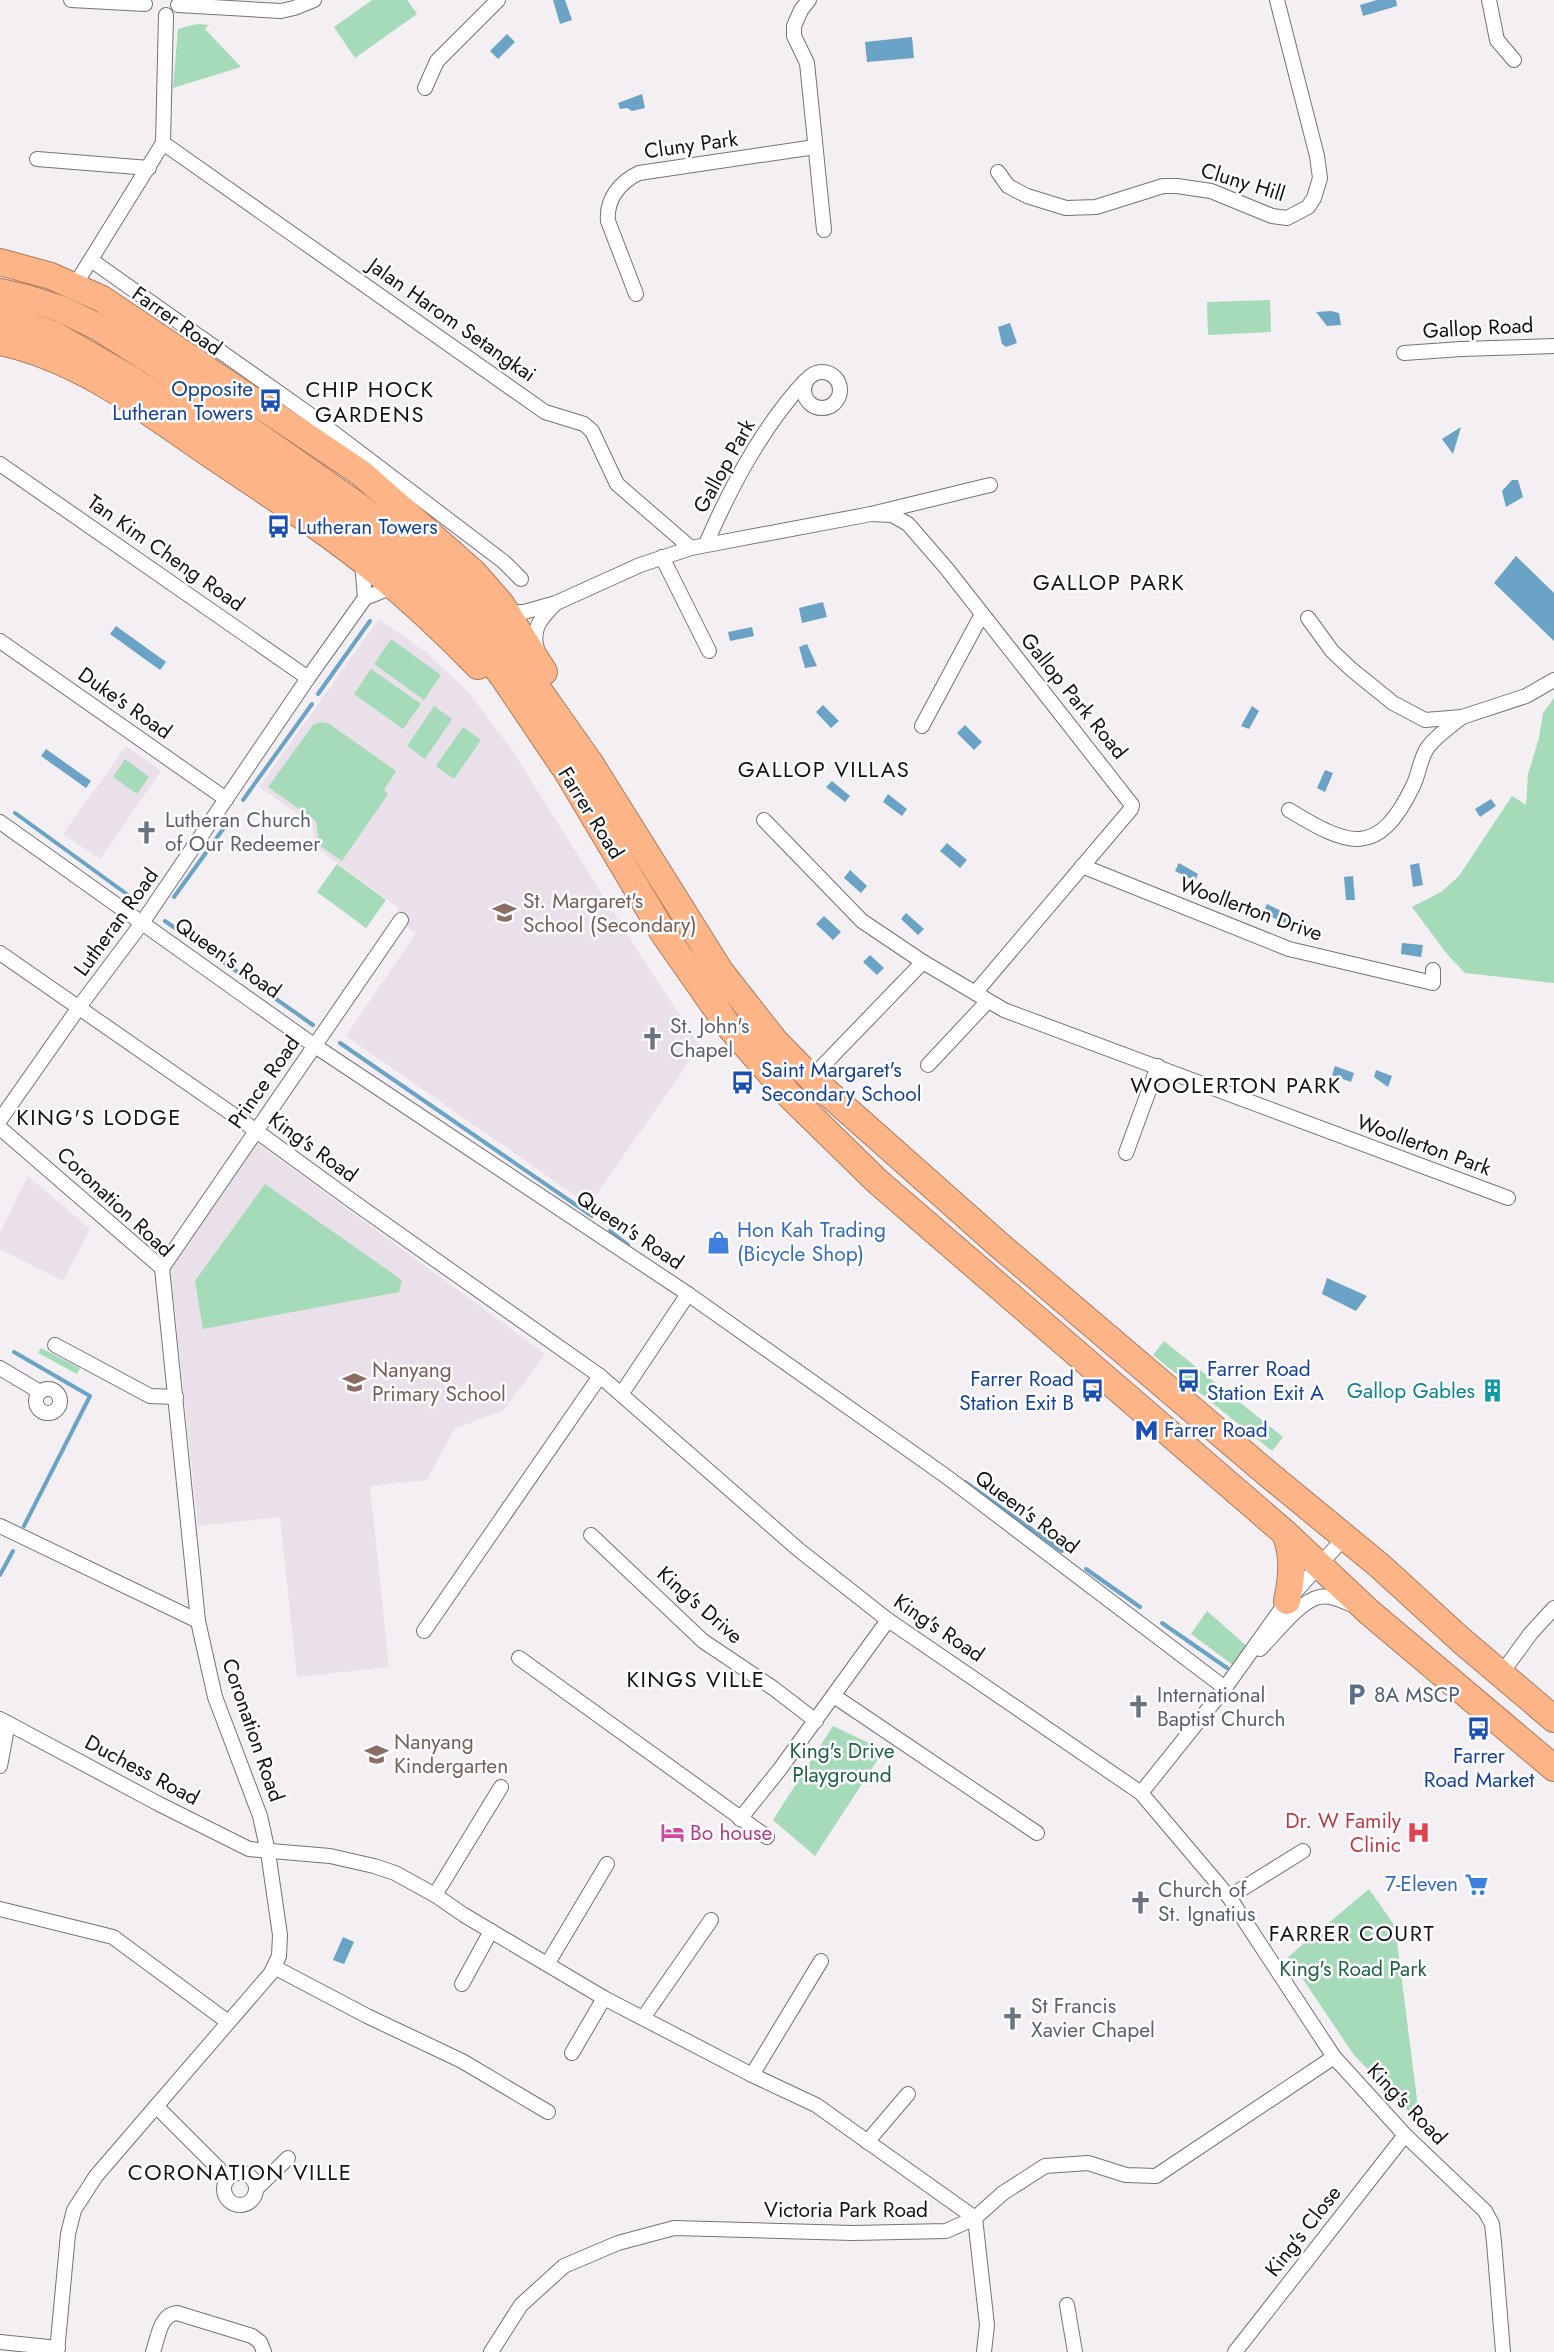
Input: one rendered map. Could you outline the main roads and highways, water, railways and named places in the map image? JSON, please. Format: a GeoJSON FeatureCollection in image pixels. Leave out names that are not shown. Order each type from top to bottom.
{"type":"FeatureCollection","features":[{"type":"Feature","properties":{"kind":"highway"},"geometry":{"type":"LineString","coordinates":[[0,262],[75,285],[102,299],[361,473],[474,573],[501,604],[556,692],[590,763]]}},
{"type":"Feature","properties":{"kind":"highway","name":"Farrer Road"},"geometry":{"type":"LineString","coordinates":[[0,292],[61,309],[98,327],[153,362],[358,506],[458,590],[484,617],[515,657],[590,763],[720,971],[764,1029],[811,1078],[1007,1251],[1380,1566],[1462,1641],[1554,1719]]}},
{"type":"Feature","properties":{"kind":"highway","name":"Farrer Road"},"geometry":{"type":"LineString","coordinates":[[0,318],[53,334],[130,379],[346,524],[405,582],[460,620],[504,678],[568,773],[664,934],[727,1024],[761,1065],[878,1182],[1285,1533],[1369,1612],[1554,1768]]}},
{"type":"Feature","properties":{"kind":"highway"},"geometry":{"type":"LineString","coordinates":[[0,342],[57,359],[112,387],[278,500],[361,560],[405,582]]}},
{"type":"Feature","properties":{"kind":"highway"},"geometry":{"type":"LineString","coordinates":[[1285,1533],[1290,1545],[1293,1574],[1287,1601]]}},
{"type":"Feature","properties":{"kind":"water"},"geometry":{"type":"Polygon","coordinates":[[[553,0],[565,0],[572,20],[560,24],[553,0]]]}},
{"type":"Feature","properties":{"kind":"water"},"geometry":{"type":"Polygon","coordinates":[[[1377,0],[1396,0],[1397,6],[1363,16],[1360,5],[1377,0]]]}},
{"type":"Feature","properties":{"kind":"water"},"geometry":{"type":"Polygon","coordinates":[[[507,34],[515,42],[498,59],[490,51],[507,34]]]}},
{"type":"Feature","properties":{"kind":"water"},"geometry":{"type":"Polygon","coordinates":[[[912,37],[914,58],[867,62],[865,42],[912,37]]]}},
{"type":"Feature","properties":{"kind":"water"},"geometry":{"type":"Polygon","coordinates":[[[642,94],[645,108],[632,111],[627,108],[620,109],[618,103],[642,94]]]}},
{"type":"Feature","properties":{"kind":"water"},"geometry":{"type":"Polygon","coordinates":[[[1316,312],[1339,313],[1341,325],[1327,326],[1316,312]]]}},
{"type":"Feature","properties":{"kind":"water"},"geometry":{"type":"Polygon","coordinates":[[[1010,323],[1017,343],[1006,347],[1002,344],[998,327],[1010,323]]]}},
{"type":"Feature","properties":{"kind":"water"},"geometry":{"type":"Polygon","coordinates":[[[1461,427],[1453,454],[1442,439],[1461,427]]]}},
{"type":"Feature","properties":{"kind":"water"},"geometry":{"type":"Polygon","coordinates":[[[1512,480],[1518,480],[1523,497],[1506,507],[1502,491],[1512,480]]]}},
{"type":"Feature","properties":{"kind":"water"},"geometry":{"type":"Polygon","coordinates":[[[1516,556],[1554,593],[1554,641],[1494,583],[1516,556]]]}},
{"type":"Feature","properties":{"kind":"water"},"geometry":{"type":"Polygon","coordinates":[[[823,602],[827,617],[802,623],[799,608],[823,602]]]}},
{"type":"Feature","properties":{"kind":"water"},"geometry":{"type":"Polygon","coordinates":[[[116,626],[166,662],[160,670],[110,634],[116,626]]]}},
{"type":"Feature","properties":{"kind":"water"},"geometry":{"type":"Polygon","coordinates":[[[752,627],[754,636],[730,641],[728,632],[752,627]]]}},
{"type":"Feature","properties":{"kind":"water"},"geometry":{"type":"Polygon","coordinates":[[[807,644],[817,666],[805,668],[799,647],[807,644]]]}},
{"type":"Feature","properties":{"kind":"water"},"geometry":{"type":"Polygon","coordinates":[[[823,705],[839,721],[831,728],[816,712],[823,705]]]}},
{"type":"Feature","properties":{"kind":"water"},"geometry":{"type":"Polygon","coordinates":[[[1252,706],[1259,711],[1249,729],[1241,726],[1252,706]]]}},
{"type":"Feature","properties":{"kind":"water"},"geometry":{"type":"Polygon","coordinates":[[[965,725],[982,742],[974,750],[957,733],[965,725]]]}},
{"type":"Feature","properties":{"kind":"water"},"geometry":{"type":"Polygon","coordinates":[[[46,749],[91,781],[86,788],[41,756],[46,749]]]}},
{"type":"Feature","properties":{"kind":"water"},"geometry":{"type":"Polygon","coordinates":[[[1325,770],[1333,773],[1325,792],[1317,788],[1325,770]]]}},
{"type":"Feature","properties":{"kind":"water"},"geometry":{"type":"Polygon","coordinates":[[[832,781],[850,796],[845,802],[826,787],[832,781]]]}},
{"type":"Feature","properties":{"kind":"water"},"geometry":{"type":"Polygon","coordinates":[[[888,794],[907,809],[902,816],[883,802],[888,794]]]}},
{"type":"Feature","properties":{"kind":"water"},"geometry":{"type":"Polygon","coordinates":[[[1491,799],[1496,806],[1480,817],[1475,809],[1491,799]]]}},
{"type":"Feature","properties":{"kind":"water"},"geometry":{"type":"Polygon","coordinates":[[[947,843],[967,860],[960,868],[940,851],[947,843]]]}},
{"type":"Feature","properties":{"kind":"water"},"geometry":{"type":"Polygon","coordinates":[[[1179,863],[1198,874],[1195,881],[1175,871],[1179,863]]]}},
{"type":"Feature","properties":{"kind":"water"},"geometry":{"type":"Polygon","coordinates":[[[1419,863],[1423,885],[1413,887],[1410,865],[1419,863]]]}},
{"type":"Feature","properties":{"kind":"water"},"geometry":{"type":"Polygon","coordinates":[[[850,870],[867,886],[861,893],[844,878],[850,870]]]}},
{"type":"Feature","properties":{"kind":"water"},"geometry":{"type":"Polygon","coordinates":[[[1353,876],[1355,900],[1346,900],[1344,877],[1353,876]]]}},
{"type":"Feature","properties":{"kind":"water"},"geometry":{"type":"Polygon","coordinates":[[[1267,904],[1289,915],[1285,923],[1263,913],[1267,904]]]}},
{"type":"Feature","properties":{"kind":"water"},"geometry":{"type":"Polygon","coordinates":[[[906,913],[924,929],[918,935],[901,919],[906,913]]]}},
{"type":"Feature","properties":{"kind":"water"},"geometry":{"type":"Polygon","coordinates":[[[824,916],[841,932],[833,940],[816,924],[824,916]]]}},
{"type":"Feature","properties":{"kind":"water"},"geometry":{"type":"Polygon","coordinates":[[[1402,943],[1423,945],[1421,957],[1401,954],[1402,943]]]}},
{"type":"Feature","properties":{"kind":"water"},"geometry":{"type":"Polygon","coordinates":[[[870,955],[884,968],[877,975],[863,962],[870,955]]]}},
{"type":"Feature","properties":{"kind":"water"},"geometry":{"type":"Polygon","coordinates":[[[1335,1066],[1354,1073],[1351,1082],[1332,1075],[1335,1066]]]}},
{"type":"Feature","properties":{"kind":"water"},"geometry":{"type":"Polygon","coordinates":[[[1376,1070],[1392,1076],[1388,1087],[1374,1077],[1376,1070]]]}},
{"type":"Feature","properties":{"kind":"water"},"geometry":{"type":"Polygon","coordinates":[[[1327,1278],[1367,1296],[1356,1311],[1322,1294],[1327,1278]]]}},
{"type":"Feature","properties":{"kind":"water"},"geometry":{"type":"Polygon","coordinates":[[[343,1937],[354,1942],[344,1964],[333,1960],[343,1937]]]}},
{"type":"Feature","properties":{"kind":"waterway"},"geometry":{"type":"LineString","coordinates":[[318,694],[370,621]]}},
{"type":"Feature","properties":{"kind":"waterway"},"geometry":{"type":"LineString","coordinates":[[243,800],[312,704]]}},
{"type":"Feature","properties":{"kind":"waterway"},"geometry":{"type":"LineString","coordinates":[[15,813],[135,900]]}},
{"type":"Feature","properties":{"kind":"waterway"},"geometry":{"type":"LineString","coordinates":[[174,897],[231,818]]}},
{"type":"Feature","properties":{"kind":"waterway"},"geometry":{"type":"LineString","coordinates":[[165,921],[313,1025]]}},
{"type":"Feature","properties":{"kind":"waterway"},"geometry":{"type":"LineString","coordinates":[[340,1043],[592,1216]]}},
{"type":"Feature","properties":{"kind":"waterway"},"geometry":{"type":"LineString","coordinates":[[610,1231],[628,1245]]}},
{"type":"Feature","properties":{"kind":"waterway"},"geometry":{"type":"LineString","coordinates":[[14,1352],[90,1396],[24,1526]]}},
{"type":"Feature","properties":{"kind":"waterway"},"geometry":{"type":"LineString","coordinates":[[965,1482],[1062,1551]]}},
{"type":"Feature","properties":{"kind":"waterway"},"geometry":{"type":"LineString","coordinates":[[0,1575],[13,1551]]}},
{"type":"Feature","properties":{"kind":"waterway"},"geometry":{"type":"LineString","coordinates":[[1086,1569],[1140,1607]]}},
{"type":"Feature","properties":{"kind":"waterway"},"geometry":{"type":"LineString","coordinates":[[1162,1623],[1227,1668]]}},
{"type":"Feature","properties":{"kind":"place","name":"Opposite Lutheran Towers"},"geometry":{"type":"Point","coordinates":[271,401]}},
{"type":"Feature","properties":{"kind":"place","name":"Lutheran Towers"},"geometry":{"type":"Point","coordinates":[279,527]}},
{"type":"Feature","properties":{"kind":"place","name":"Lutheran Church of Our Redeemer"},"geometry":{"type":"Point","coordinates":[147,832]}},
{"type":"Feature","properties":{"kind":"place","name":"St. Margaret's School (Secondary)"},"geometry":{"type":"Point","coordinates":[505,913]}},
{"type":"Feature","properties":{"kind":"place","name":"St. John's Chapel"},"geometry":{"type":"Point","coordinates":[652,1038]}},
{"type":"Feature","properties":{"kind":"place","name":"Saint Margaret's Secondary School"},"geometry":{"type":"Point","coordinates":[743,1082]}},
{"type":"Feature","properties":{"kind":"place","name":"Hon Kah Trading (Bicycle Shop)"},"geometry":{"type":"Point","coordinates":[719,1242]}},
{"type":"Feature","properties":{"kind":"place","name":"Farrer Road Station Exit A"},"geometry":{"type":"Point","coordinates":[1189,1381]}},
{"type":"Feature","properties":{"kind":"place","name":"Nanyang Primary School"},"geometry":{"type":"Point","coordinates":[354,1382]}},
{"type":"Feature","properties":{"kind":"place","name":"Farrer Road Station Exit B"},"geometry":{"type":"Point","coordinates":[1092,1391]}},
{"type":"Feature","properties":{"kind":"place","name":"Gallop Gables"},"geometry":{"type":"Point","coordinates":[1493,1391]}},
{"type":"Feature","properties":{"kind":"place","name":"Farrer Road"},"geometry":{"type":"Point","coordinates":[1146,1430]}},
{"type":"Feature","properties":{"kind":"place","name":"8A MSCP"},"geometry":{"type":"Point","coordinates":[1356,1695]}},
{"type":"Feature","properties":{"kind":"place","name":"International Baptist Church"},"geometry":{"type":"Point","coordinates":[1139,1707]}},
{"type":"Feature","properties":{"kind":"place","name":"Farrer Road Market"},"geometry":{"type":"Point","coordinates":[1479,1728]}},
{"type":"Feature","properties":{"kind":"place","name":"Nanyang Kindergarten"},"geometry":{"type":"Point","coordinates":[376,1754]}},
{"type":"Feature","properties":{"kind":"place","name":"Bo house"},"geometry":{"type":"Point","coordinates":[672,1833]}},
{"type":"Feature","properties":{"kind":"place","name":"Dr. W Family Clinic"},"geometry":{"type":"Point","coordinates":[1419,1833]}},
{"type":"Feature","properties":{"kind":"place","name":"7-Eleven"},"geometry":{"type":"Point","coordinates":[1476,1884]}},
{"type":"Feature","properties":{"kind":"place","name":"Church of St. Ignatius"},"geometry":{"type":"Point","coordinates":[1140,1902]}},
{"type":"Feature","properties":{"kind":"place","name":"St Francis Xavier Chapel"},"geometry":{"type":"Point","coordinates":[1013,2018]}},
{"type":"Feature","properties":{"kind":"district","name":"CHIP HOCK GARDENS"},"geometry":{"type":"Point","coordinates":[370,402]}},
{"type":"Feature","properties":{"kind":"district","name":"GALLOP PARK"},"geometry":{"type":"Point","coordinates":[1109,582]}},
{"type":"Feature","properties":{"kind":"district","name":"GALLOP VILLAS"},"geometry":{"type":"Point","coordinates":[824,769]}},
{"type":"Feature","properties":{"kind":"district","name":"WOOLERTON PARK"},"geometry":{"type":"Point","coordinates":[1236,1085]}},
{"type":"Feature","properties":{"kind":"district","name":"KING'S LODGE"},"geometry":{"type":"Point","coordinates":[99,1117]}},
{"type":"Feature","properties":{"kind":"district","name":"KINGS VILLE"},"geometry":{"type":"Point","coordinates":[696,1679]}},
{"type":"Feature","properties":{"kind":"district","name":"FARRER COURT"},"geometry":{"type":"Point","coordinates":[1352,1933]}},
{"type":"Feature","properties":{"kind":"district","name":"CORONATION VILLE"},"geometry":{"type":"Point","coordinates":[240,2172]}},
{"type":"Feature","properties":{"kind":"park label","name":"King's Drive Playground"},"geometry":{"type":"Point","coordinates":[842,1763]}},
{"type":"Feature","properties":{"kind":"park label","name":"King's Road Park"},"geometry":{"type":"Point","coordinates":[1353,1969]}}]}
